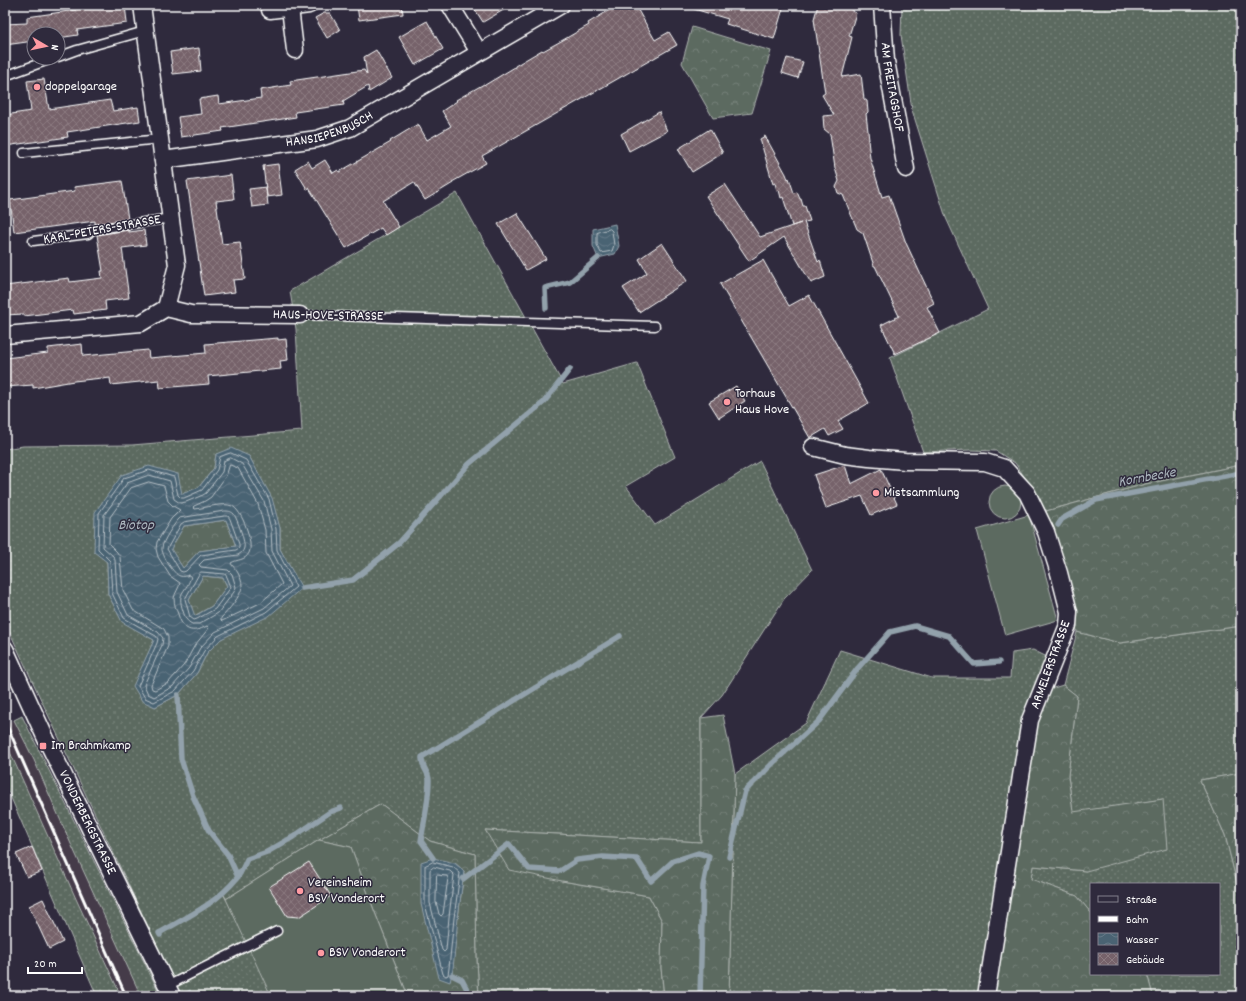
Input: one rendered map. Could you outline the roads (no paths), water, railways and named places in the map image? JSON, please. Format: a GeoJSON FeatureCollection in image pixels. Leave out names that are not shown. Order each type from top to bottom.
{"type":"FeatureCollection","features":[{"type":"Feature","properties":{"kind":"street","name":"KARL-PETERS-STRASSE"},"geometry":{"type":"LineString","coordinates":[[142,5],[178,265],[166,308]]}},
{"type":"Feature","properties":{"kind":"street"},"geometry":{"type":"LineString","coordinates":[[270,10],[309,5]]}},
{"type":"Feature","properties":{"kind":"street"},"geometry":{"type":"LineString","coordinates":[[450,5],[479,52]]}},
{"type":"Feature","properties":{"kind":"street","name":"HANSIEPENBUSCH"},"geometry":{"type":"LineString","coordinates":[[163,160],[317,139],[350,128],[561,5]]}},
{"type":"Feature","properties":{"kind":"street","name":"AM FREITAGSHOF"},"geometry":{"type":"LineString","coordinates":[[882,5],[886,61],[906,169]]}},
{"type":"Feature","properties":{"kind":"street"},"geometry":{"type":"LineString","coordinates":[[290,8],[295,50]]}},
{"type":"Feature","properties":{"kind":"street"},"geometry":{"type":"LineString","coordinates":[[5,335],[141,323],[166,308]]}},
{"type":"Feature","properties":{"kind":"street","name":"HAUS-HOVE-STRASSE"},"geometry":{"type":"LineString","coordinates":[[166,308],[191,314],[300,315]]}},
{"type":"Feature","properties":{"kind":"street","name":"ARMELERSTRASSE"},"geometry":{"type":"LineString","coordinates":[[813,447],[845,455],[869,458],[905,461],[986,462],[1004,468],[1027,493],[1046,532],[1069,612],[1068,625],[1030,720],[986,996]]}},
{"type":"Feature","properties":{"kind":"street","name":"VONDERBERGSTRASSE"},"geometry":{"type":"LineString","coordinates":[[5,649],[50,746],[169,991]]}},
{"type":"Feature","properties":{"kind":"lane"},"geometry":{"type":"LineString","coordinates":[[66,54],[145,31]]}},
{"type":"Feature","properties":{"kind":"lane"},"geometry":{"type":"LineString","coordinates":[[5,76],[32,66]]}},
{"type":"Feature","properties":{"kind":"lane"},"geometry":{"type":"LineString","coordinates":[[24,153],[160,139]]}},
{"type":"Feature","properties":{"kind":"lane","name":"KARL-PETERS-STRASSE"},"geometry":{"type":"LineString","coordinates":[[33,241],[88,234],[92,230],[171,218]]}},
{"type":"Feature","properties":{"kind":"lane","name":"HAUS-HOVE-STRASSE"},"geometry":{"type":"LineString","coordinates":[[300,315],[655,326]]}},
{"type":"Feature","properties":{"kind":"lane"},"geometry":{"type":"LineString","coordinates":[[169,991],[277,931]]}},
{"type":"Feature","properties":{"kind":"water"},"geometry":{"type":"Polygon","coordinates":[[[615,224],[619,246],[615,254],[598,258],[593,246],[593,229],[615,224]]]}},
{"type":"Feature","properties":{"kind":"water","name":"Biotop"},"geometry":{"type":"Polygon","coordinates":[[[231,448],[249,456],[272,498],[280,528],[280,549],[302,588],[269,616],[221,639],[207,653],[197,673],[178,695],[155,707],[142,701],[133,686],[154,640],[122,622],[108,594],[107,562],[94,552],[95,512],[122,475],[149,466],[178,474],[182,494],[199,487],[214,468],[216,454],[231,448]],[[226,520],[184,526],[171,549],[183,568],[199,551],[236,546],[226,520]],[[203,576],[189,600],[195,616],[212,606],[227,586],[223,578],[203,576]]]}},
{"type":"Feature","properties":{"kind":"water"},"geometry":{"type":"Polygon","coordinates":[[[433,858],[455,863],[464,871],[453,969],[450,982],[439,978],[421,904],[421,862],[433,858]]]}},
{"type":"Feature","properties":{"kind":"waterway"},"geometry":{"type":"LineString","coordinates":[[546,308],[545,288],[570,282],[598,258]]}},
{"type":"Feature","properties":{"kind":"waterway"},"geometry":{"type":"LineString","coordinates":[[302,588],[353,580],[399,543],[469,464],[544,402],[570,369]]}},
{"type":"Feature","properties":{"kind":"waterway","name":"Kornbecke"},"geometry":{"type":"LineString","coordinates":[[1058,525],[1062,519],[1096,500],[1241,473]]}},
{"type":"Feature","properties":{"kind":"waterway"},"geometry":{"type":"LineString","coordinates":[[729,857],[745,791],[819,721],[858,668],[890,632],[915,626],[949,636],[974,664],[999,662]]}},
{"type":"Feature","properties":{"kind":"waterway"},"geometry":{"type":"LineString","coordinates":[[433,858],[421,841],[429,788],[428,774],[423,764],[422,757],[620,636]]}},
{"type":"Feature","properties":{"kind":"waterway"},"geometry":{"type":"LineString","coordinates":[[178,695],[181,759],[193,796],[209,831],[228,855],[238,877]]}},
{"type":"Feature","properties":{"kind":"waterway"},"geometry":{"type":"LineString","coordinates":[[160,935],[159,933],[201,909],[220,895],[237,878],[247,859],[267,852],[293,837],[330,812],[341,808]]}},
{"type":"Feature","properties":{"kind":"waterway"},"geometry":{"type":"LineString","coordinates":[[463,879],[509,844],[529,869],[560,871],[577,860],[603,857],[637,859],[651,881],[673,861],[698,853],[709,856],[703,886],[700,996]]}},
{"type":"Feature","properties":{"kind":"waterway"},"geometry":{"type":"LineString","coordinates":[[452,975],[462,980],[469,993],[469,996]]}},
{"type":"Feature","properties":{"kind":"railway"},"geometry":{"type":"LineString","coordinates":[[5,721],[126,996]]}},
{"type":"Feature","properties":{"kind":"place","name":"doppelgarage"},"geometry":{"type":"Point","coordinates":[37,87]}},
{"type":"Feature","properties":{"kind":"place","name":"Torhaus Haus Hove"},"geometry":{"type":"Point","coordinates":[727,402]}},
{"type":"Feature","properties":{"kind":"place","name":"Mistsammlung"},"geometry":{"type":"Point","coordinates":[876,493]}},
{"type":"Feature","properties":{"kind":"place","name":"Im Brahmkamp"},"geometry":{"type":"Point","coordinates":[43,746]}},
{"type":"Feature","properties":{"kind":"place","name":"Vereinsheim BSV Vonderort"},"geometry":{"type":"Point","coordinates":[300,891]}},
{"type":"Feature","properties":{"kind":"place","name":"BSV Vonderort"},"geometry":{"type":"Point","coordinates":[321,953]}}]}
